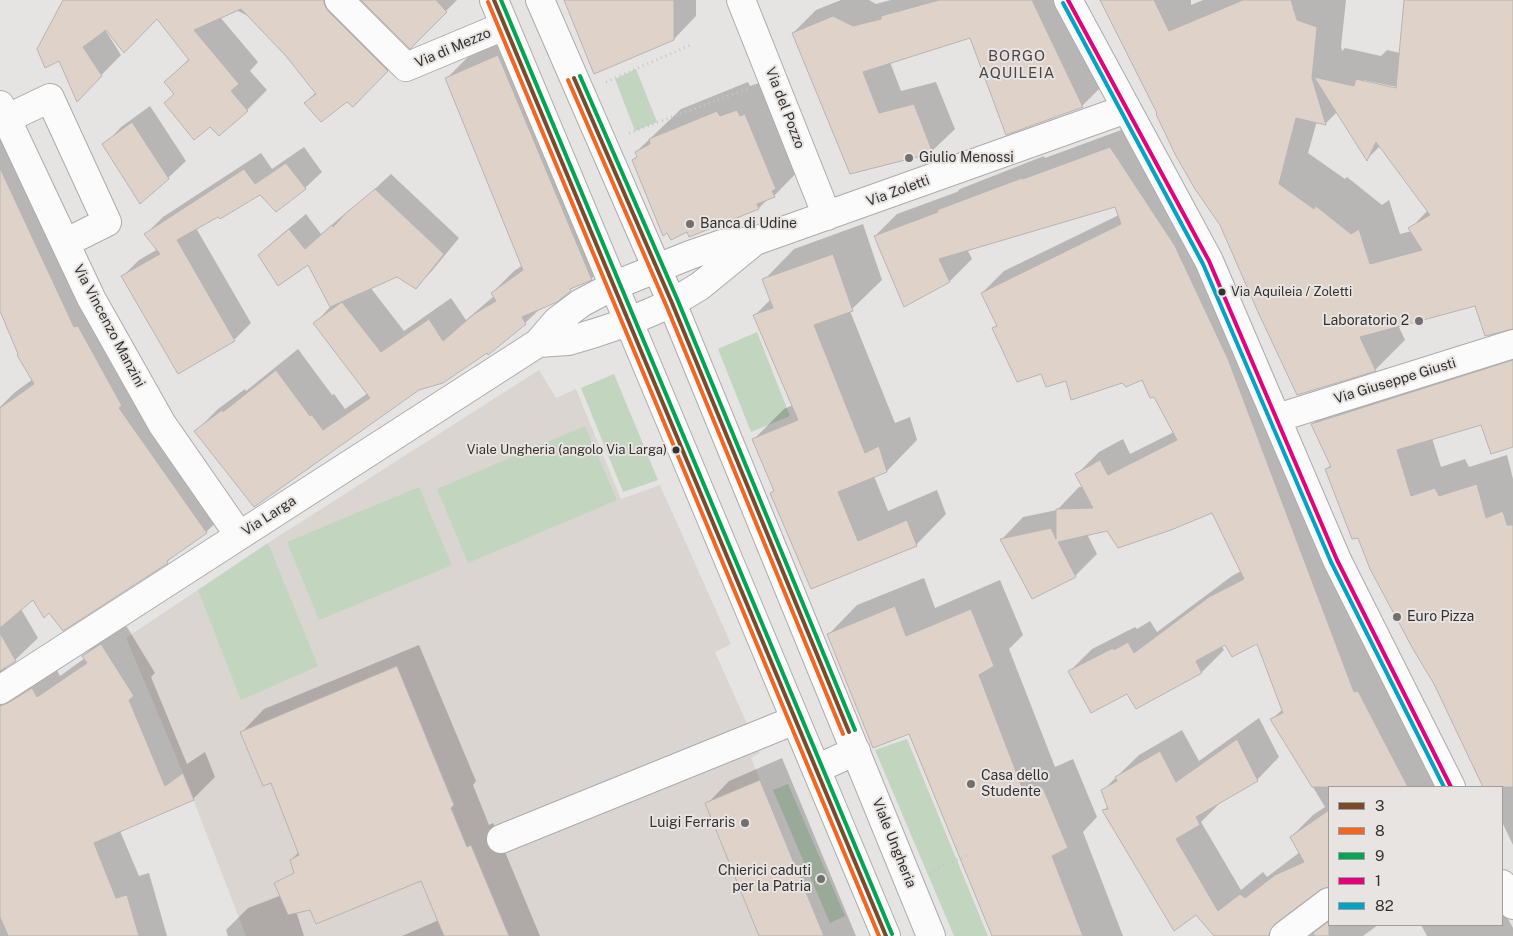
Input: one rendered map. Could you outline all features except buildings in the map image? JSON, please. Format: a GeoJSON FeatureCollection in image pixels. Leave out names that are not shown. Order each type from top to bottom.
{"type":"FeatureCollection","features":[{"type":"Feature","properties":{"kind":"street","name":"Via di Mezzo"},"geometry":{"type":"LineString","coordinates":[[339,0],[406,67],[504,26]]}},
{"type":"Feature","properties":{"kind":"street"},"geometry":{"type":"LineString","coordinates":[[494,0],[886,936]]}},
{"type":"Feature","properties":{"kind":"street","name":"Viale Ungheria"},"geometry":{"type":"LineString","coordinates":[[540,0],[657,267],[931,936]]}},
{"type":"Feature","properties":{"kind":"street","name":"Via del Pozzo"},"geometry":{"type":"LineString","coordinates":[[741,0],[827,216]]}},
{"type":"Feature","properties":{"kind":"street"},"geometry":{"type":"LineString","coordinates":[[1068,0],[1209,261],[1337,560],[1450,786]]}},
{"type":"Feature","properties":{"kind":"street"},"geometry":{"type":"LineString","coordinates":[[3,112],[50,98],[106,222],[65,243]]}},
{"type":"Feature","properties":{"kind":"street","name":"Via Zoletti"},"geometry":{"type":"LineString","coordinates":[[657,267],[722,244],[754,241],[1126,109]]}},
{"type":"Feature","properties":{"kind":"street","name":"Via Vincenzo Manzini"},"geometry":{"type":"LineString","coordinates":[[3,112],[91,298],[162,424],[239,535]]}},
{"type":"Feature","properties":{"kind":"street","name":"Via Zoletti"},"geometry":{"type":"LineString","coordinates":[[672,303],[700,286],[754,241]]}},
{"type":"Feature","properties":{"kind":"street"},"geometry":{"type":"LineString","coordinates":[[613,286],[657,267]]}},
{"type":"Feature","properties":{"kind":"street","name":"Via Larga"},"geometry":{"type":"LineString","coordinates":[[0,690],[538,342],[557,321],[581,303],[613,286]]}},
{"type":"Feature","properties":{"kind":"street"},"geometry":{"type":"LineString","coordinates":[[538,342],[568,341],[628,322],[672,303]]}},
{"type":"Feature","properties":{"kind":"street","name":"Via Giuseppe Giusti"},"geometry":{"type":"LineString","coordinates":[[1277,418],[1513,344]]}},
{"type":"Feature","properties":{"kind":"street"},"geometry":{"type":"LineString","coordinates":[[501,840],[795,720]]}},
{"type":"Feature","properties":{"kind":"street"},"geometry":{"type":"LineString","coordinates":[[816,769],[856,751]]}},
{"type":"Feature","properties":{"kind":"street"},"geometry":{"type":"LineString","coordinates":[[1503,886],[1513,905]]}},
{"type":"Feature","properties":{"kind":"street"},"geometry":{"type":"LineString","coordinates":[[1284,936],[1328,903]]}},
{"type":"Feature","properties":{"kind":"path"},"geometry":{"type":"LineString","coordinates":[[580,93],[693,44]]}},
{"type":"Feature","properties":{"kind":"path"},"geometry":{"type":"LineString","coordinates":[[602,143],[774,79]]}},
{"type":"Feature","properties":{"kind":"path"},"geometry":{"type":"LineString","coordinates":[[909,882],[968,855]]}},
{"type":"Feature","properties":{"kind":"shaded area"},"geometry":{"type":"Polygon","coordinates":[[[539,370],[556,398],[576,389],[621,499],[660,485],[731,644],[715,652],[760,753],[751,758],[824,936],[246,936],[183,773],[126,638],[268,543],[539,370]]]}},
{"type":"Feature","properties":{"kind":"green space"},"geometry":{"type":"Polygon","coordinates":[[[636,69],[657,122],[635,131],[615,79],[636,69]]]}},
{"type":"Feature","properties":{"kind":"green space"},"geometry":{"type":"Polygon","coordinates":[[[757,332],[790,416],[751,432],[718,349],[757,332]]]}},
{"type":"Feature","properties":{"kind":"green space"},"geometry":{"type":"Polygon","coordinates":[[[614,374],[658,480],[623,492],[581,388],[614,374]]]}},
{"type":"Feature","properties":{"kind":"green space"},"geometry":{"type":"Polygon","coordinates":[[[585,426],[617,500],[468,563],[437,489],[585,426]]]}},
{"type":"Feature","properties":{"kind":"green space"},"geometry":{"type":"Polygon","coordinates":[[[419,487],[452,565],[319,620],[287,542],[419,487]]]}},
{"type":"Feature","properties":{"kind":"green space"},"geometry":{"type":"Polygon","coordinates":[[[268,543],[318,666],[241,700],[198,590],[268,543]]]}},
{"type":"Feature","properties":{"kind":"green space"},"geometry":{"type":"Polygon","coordinates":[[[907,739],[988,936],[954,936],[875,750],[907,739]]]}},
{"type":"Feature","properties":{"kind":"green space"},"geometry":{"type":"Polygon","coordinates":[[[788,784],[845,916],[830,923],[773,790],[788,784]]]}},
{"type":"Feature","properties":{"kind":"transit line","name":"3"},"geometry":{"type":"LineString","coordinates":[[494,0],[886,936]]}},
{"type":"Feature","properties":{"kind":"transit line","name":"9"},"geometry":{"type":"LineString","coordinates":[[501,0],[892,934]]}},
{"type":"Feature","properties":{"kind":"transit line","name":"1"},"geometry":{"type":"LineString","coordinates":[[1068,0],[1209,261],[1337,560],[1450,786]]}},
{"type":"Feature","properties":{"kind":"transit line","name":"8"},"geometry":{"type":"LineString","coordinates":[[488,2],[879,936]]}},
{"type":"Feature","properties":{"kind":"transit line","name":"82"},"geometry":{"type":"LineString","coordinates":[[1063,3],[1203,264],[1331,562],[1443,786]]}},
{"type":"Feature","properties":{"kind":"transit line","name":"9"},"geometry":{"type":"LineString","coordinates":[[580,76],[678,301],[855,730]]}},
{"type":"Feature","properties":{"kind":"transit line","name":"3"},"geometry":{"type":"LineString","coordinates":[[574,78],[672,303],[849,732]]}},
{"type":"Feature","properties":{"kind":"transit line","name":"8"},"geometry":{"type":"LineString","coordinates":[[568,80],[666,305],[843,734]]}},
{"type":"Feature","properties":{"kind":"place","name":"Giulio Menossi"},"geometry":{"type":"Point","coordinates":[909,158]}},
{"type":"Feature","properties":{"kind":"place","name":"Banca di Udine"},"geometry":{"type":"Point","coordinates":[690,224]}},
{"type":"Feature","properties":{"kind":"place","name":"Via Aquileia / Zoletti"},"geometry":{"type":"Point","coordinates":[1222,292]}},
{"type":"Feature","properties":{"kind":"place","name":"Laboratorio 2"},"geometry":{"type":"Point","coordinates":[1419,321]}},
{"type":"Feature","properties":{"kind":"place","name":"Viale Ungheria (angolo Via Larga)"},"geometry":{"type":"Point","coordinates":[676,450]}},
{"type":"Feature","properties":{"kind":"place","name":"Euro Pizza"},"geometry":{"type":"Point","coordinates":[1397,617]}},
{"type":"Feature","properties":{"kind":"place","name":"Casa dello Studente"},"geometry":{"type":"Point","coordinates":[971,784]}},
{"type":"Feature","properties":{"kind":"place","name":"Luigi Ferraris"},"geometry":{"type":"Point","coordinates":[745,823]}},
{"type":"Feature","properties":{"kind":"place","name":"Chierici caduti per la Patria"},"geometry":{"type":"Point","coordinates":[821,879]}},
{"type":"Feature","properties":{"kind":"district","name":"BORGO AQUILEIA"},"geometry":{"type":"Point","coordinates":[1017,64]}}]}
